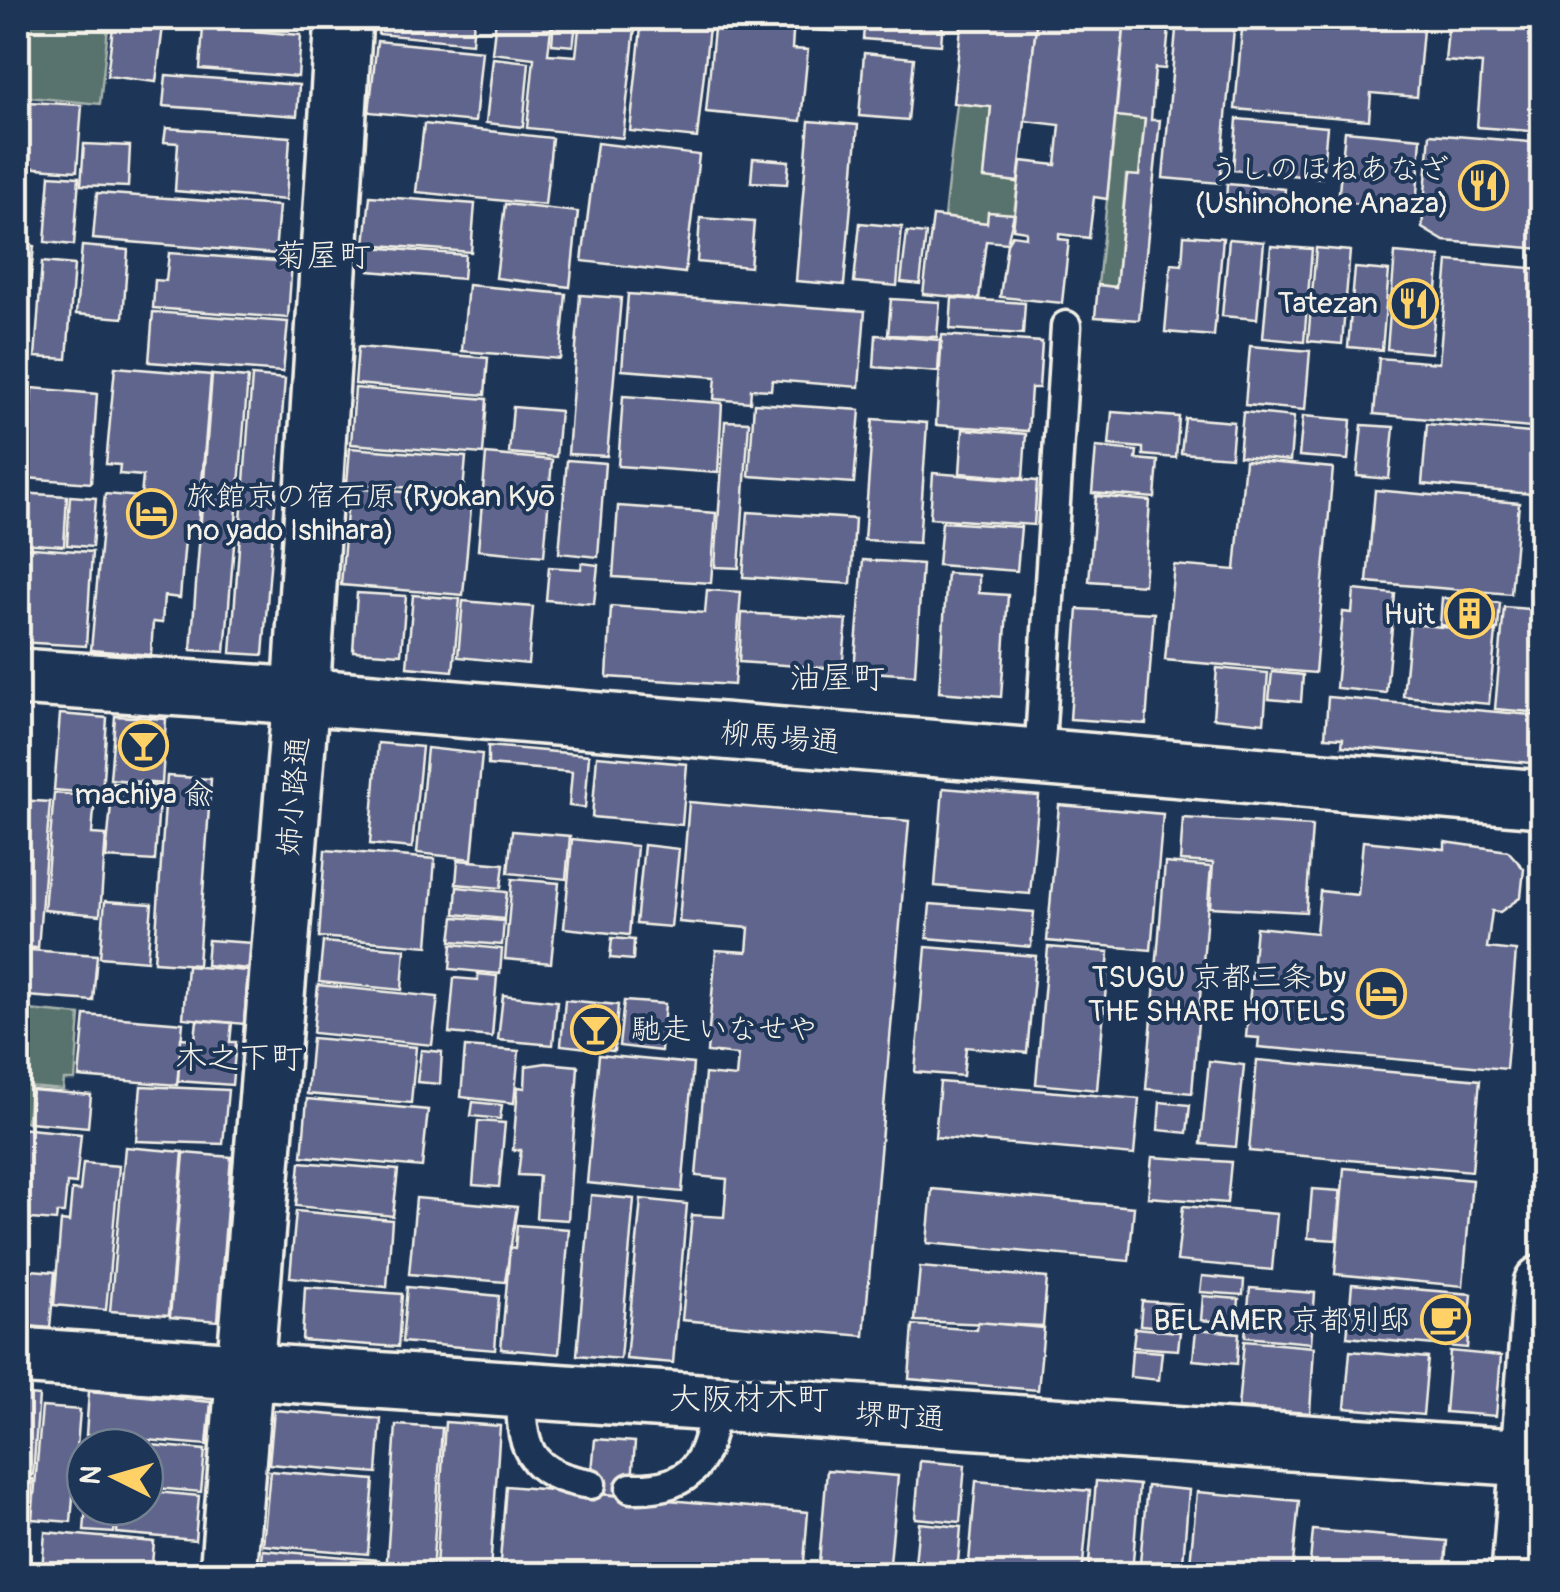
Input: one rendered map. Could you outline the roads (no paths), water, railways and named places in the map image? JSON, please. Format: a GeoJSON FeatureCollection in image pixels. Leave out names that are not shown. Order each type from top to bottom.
{"type":"FeatureCollection","features":[{"type":"Feature","properties":{"kind":"street","name":"姉小路通"},"geometry":{"type":"LineString","coordinates":[[228,1574],[301,696],[344,18]]}},
{"type":"Feature","properties":{"kind":"street","name":"柳馬場通"},"geometry":{"type":"LineString","coordinates":[[18,676],[1542,799]]}},
{"type":"Feature","properties":{"kind":"street"},"geometry":{"type":"LineString","coordinates":[[1520,1574],[1536,1458],[1542,1284]]}},
{"type":"Feature","properties":{"kind":"street","name":"堺町通"},"geometry":{"type":"LineString","coordinates":[[18,1356],[1536,1458]]}},
{"type":"Feature","properties":{"kind":"lane"},"geometry":{"type":"LineString","coordinates":[[1039,759],[1066,326]]}},
{"type":"Feature","properties":{"kind":"lane"},"geometry":{"type":"LineString","coordinates":[[522,1388],[522,1435],[534,1460],[560,1479],[591,1484]]}},
{"type":"Feature","properties":{"kind":"lane"},"geometry":{"type":"LineString","coordinates":[[632,1488],[662,1487],[689,1474],[706,1451],[715,1404]]}},
{"type":"Feature","properties":{"kind":"place","name":"うしのほねあなざ (Ushinohone Anaza)"},"geometry":{"type":"Point","coordinates":[1484,186]}},
{"type":"Feature","properties":{"kind":"place","name":"Tatezan"},"geometry":{"type":"Point","coordinates":[1413,303]}},
{"type":"Feature","properties":{"kind":"place","name":"旅館京の宿石原 (Ryokan Kyō no yado Ishihara)"},"geometry":{"type":"Point","coordinates":[151,513]}},
{"type":"Feature","properties":{"kind":"place","name":"Huit"},"geometry":{"type":"Point","coordinates":[1470,614]}},
{"type":"Feature","properties":{"kind":"place","name":"machiya 兪"},"geometry":{"type":"Point","coordinates":[144,745]}},
{"type":"Feature","properties":{"kind":"place","name":"TSUGU 京都三条 by THE SHARE HOTELS"},"geometry":{"type":"Point","coordinates":[1381,994]}},
{"type":"Feature","properties":{"kind":"place","name":"馳走 いなせや"},"geometry":{"type":"Point","coordinates":[596,1029]}},
{"type":"Feature","properties":{"kind":"place","name":"BEL AMER 京都別邸"},"geometry":{"type":"Point","coordinates":[1445,1320]}},
{"type":"Feature","properties":{"kind":"district","name":"菊屋町"},"geometry":{"type":"Point","coordinates":[323,255]}},
{"type":"Feature","properties":{"kind":"district","name":"油屋町"},"geometry":{"type":"Point","coordinates":[837,677]}},
{"type":"Feature","properties":{"kind":"district","name":"木之下町"},"geometry":{"type":"Point","coordinates":[239,1057]}},
{"type":"Feature","properties":{"kind":"district","name":"大阪材木町"},"geometry":{"type":"Point","coordinates":[749,1398]}}]}
